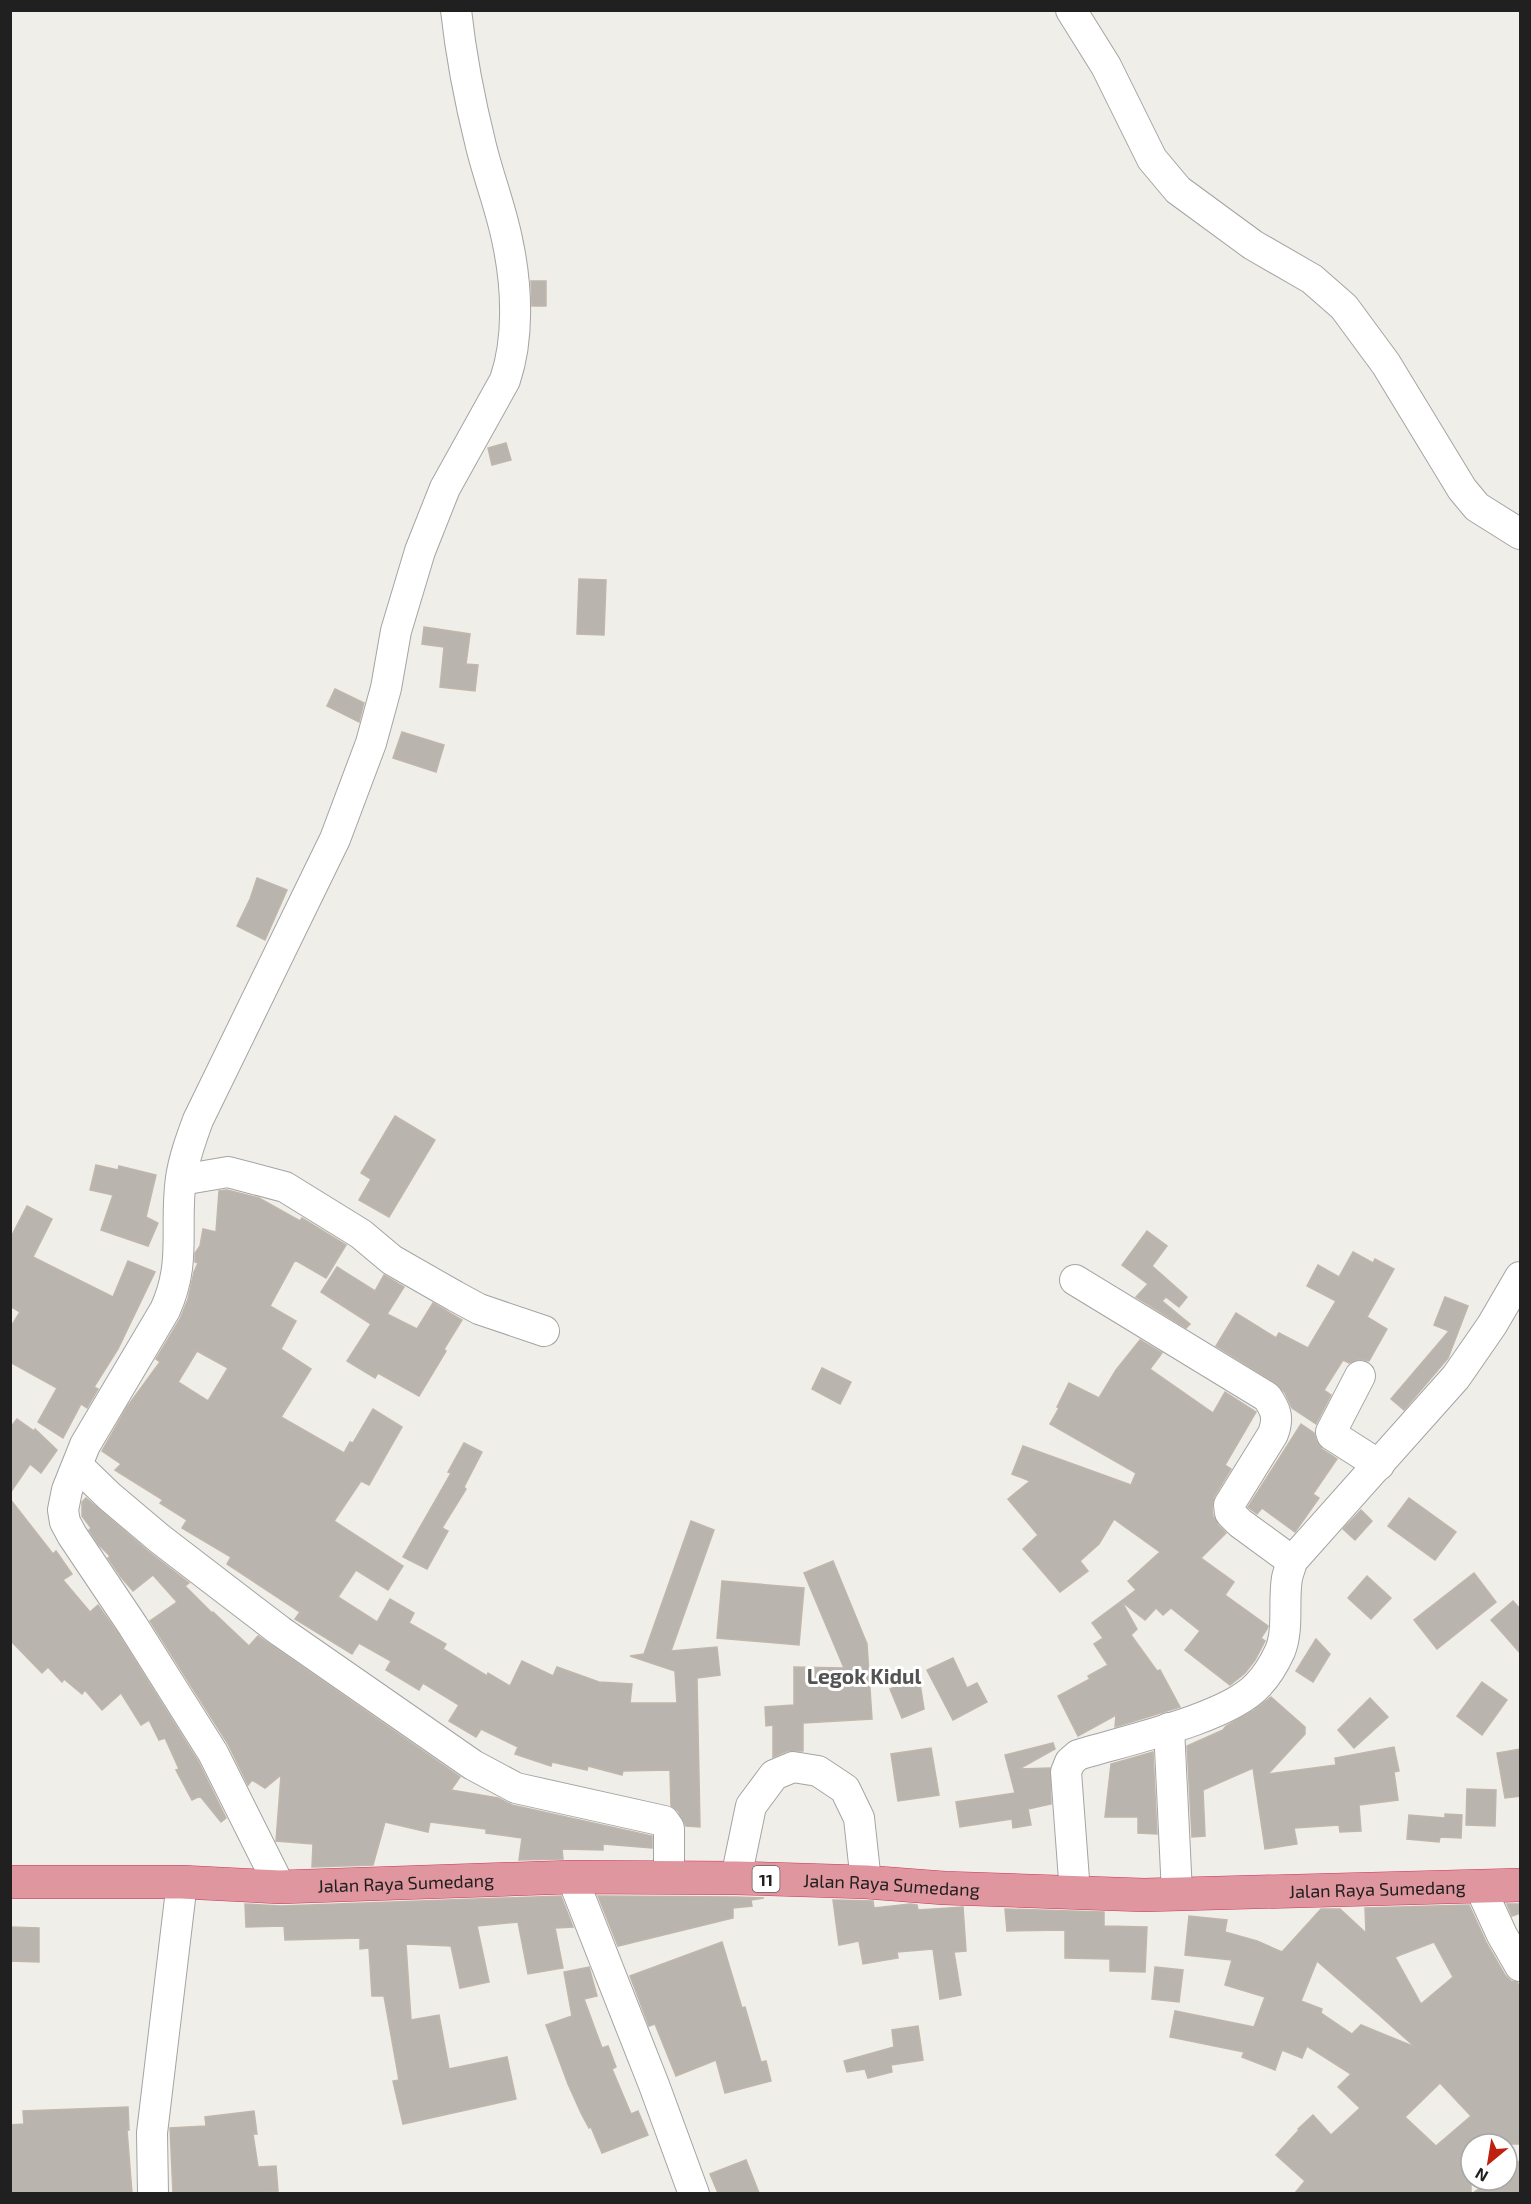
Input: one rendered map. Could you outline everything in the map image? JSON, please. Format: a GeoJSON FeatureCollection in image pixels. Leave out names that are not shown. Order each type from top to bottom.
{"type":"FeatureCollection","features":[{"type":"Feature","properties":{"kind":"highway","name":"Jalan Raya Sumedang"},"geometry":{"type":"LineString","coordinates":[[10,1882],[182,1882],[280,1887],[572,1877],[669,1877],[866,1882],[945,1888],[1144,1895],[1521,1885]]}},
{"type":"Feature","properties":{"kind":"street"},"geometry":{"type":"LineString","coordinates":[[280,1887],[213,1753],[65,1522],[63,1510],[67,1490],[85,1445],[165,1310],[174,1290],[180,1253],[181,1179],[186,1152],[198,1120],[335,839],[371,743],[386,688],[396,631],[420,551],[445,488],[505,380],[510,364],[514,326],[514,286],[508,243],[481,146],[456,10]]}},
{"type":"Feature","properties":{"kind":"street"},"geometry":{"type":"LineString","coordinates":[[1071,10],[1106,66],[1152,159],[1178,190],[1253,245],[1312,279],[1344,307],[1386,364],[1462,489],[1477,507],[1521,534]]}},
{"type":"Feature","properties":{"kind":"street"},"geometry":{"type":"LineString","coordinates":[[181,1179],[228,1172],[285,1187],[361,1234],[392,1260],[479,1309],[544,1331]]}},
{"type":"Feature","properties":{"kind":"street"},"geometry":{"type":"LineString","coordinates":[[1075,1893],[1066,1772],[1070,1762],[1078,1755],[1169,1728],[1234,1703],[1256,1687],[1271,1669],[1281,1649],[1285,1627],[1287,1578],[1292,1561],[1456,1377],[1521,1278]]}},
{"type":"Feature","properties":{"kind":"street"},"geometry":{"type":"LineString","coordinates":[[1075,1280],[1267,1396],[1277,1412],[1277,1423],[1273,1434],[1229,1505],[1230,1513],[1292,1561]]}},
{"type":"Feature","properties":{"kind":"street"},"geometry":{"type":"LineString","coordinates":[[1360,1376],[1330,1432],[1378,1465]]}},
{"type":"Feature","properties":{"kind":"street"},"geometry":{"type":"LineString","coordinates":[[78,1466],[160,1539],[280,1631],[473,1765],[516,1788],[664,1821],[669,1828],[669,1877]]}},
{"type":"Feature","properties":{"kind":"street"},"geometry":{"type":"LineString","coordinates":[[1169,1728],[1177,1893]]}},
{"type":"Feature","properties":{"kind":"street"},"geometry":{"type":"LineString","coordinates":[[736,1878],[751,1806],[774,1775],[793,1767],[818,1771],[845,1790],[859,1818],[866,1882]]}},
{"type":"Feature","properties":{"kind":"street"},"geometry":{"type":"LineString","coordinates":[[572,1877],[694,2193]]}},
{"type":"Feature","properties":{"kind":"street"},"geometry":{"type":"LineString","coordinates":[[153,2193],[152,2133],[182,1882]]}},
{"type":"Feature","properties":{"kind":"street"},"geometry":{"type":"LineString","coordinates":[[1480,1887],[1502,1935],[1521,1965]]}},
{"type":"Feature","properties":{"kind":"building"},"geometry":{"type":"Polygon","coordinates":[[[531,281],[546,281],[546,306],[532,306],[531,281]]]}},
{"type":"Feature","properties":{"kind":"building"},"geometry":{"type":"Polygon","coordinates":[[[506,443],[511,460],[492,465],[488,448],[506,443]]]}},
{"type":"Feature","properties":{"kind":"building"},"geometry":{"type":"Polygon","coordinates":[[[579,579],[606,580],[604,635],[577,634],[579,579]]]}},
{"type":"Feature","properties":{"kind":"building"},"geometry":{"type":"Polygon","coordinates":[[[424,627],[470,634],[466,664],[478,665],[475,691],[440,687],[444,647],[422,644],[424,627]]]}},
{"type":"Feature","properties":{"kind":"building"},"geometry":{"type":"Polygon","coordinates":[[[335,689],[364,703],[359,722],[327,706],[335,689]]]}},
{"type":"Feature","properties":{"kind":"building"},"geometry":{"type":"Polygon","coordinates":[[[402,732],[444,745],[436,772],[393,758],[402,732]]]}},
{"type":"Feature","properties":{"kind":"building"},"geometry":{"type":"Polygon","coordinates":[[[257,878],[287,890],[265,940],[237,926],[257,878]]]}},
{"type":"Feature","properties":{"kind":"building"},"geometry":{"type":"Polygon","coordinates":[[[395,1116],[435,1140],[389,1217],[359,1200],[371,1179],[361,1173],[395,1116]]]}},
{"type":"Feature","properties":{"kind":"building"},"geometry":{"type":"Polygon","coordinates":[[[96,1165],[118,1170],[119,1166],[156,1175],[146,1217],[158,1223],[148,1246],[101,1230],[113,1195],[90,1190],[96,1165]]]}},
{"type":"Feature","properties":{"kind":"building"},"geometry":{"type":"Polygon","coordinates":[[[227,1190],[259,1198],[300,1221],[302,1218],[346,1245],[326,1278],[295,1260],[270,1306],[296,1321],[281,1349],[311,1369],[281,1417],[344,1453],[350,1442],[353,1443],[373,1409],[402,1427],[369,1485],[361,1481],[334,1521],[403,1566],[388,1590],[356,1570],[338,1597],[377,1622],[390,1599],[414,1613],[409,1623],[446,1644],[443,1649],[487,1676],[488,1673],[510,1686],[522,1661],[553,1676],[557,1667],[599,1682],[632,1684],[630,1703],[677,1703],[675,1671],[630,1656],[644,1654],[691,1521],[714,1530],[671,1651],[717,1647],[720,1675],[697,1678],[700,1827],[686,1826],[678,1811],[671,1806],[670,1770],[623,1771],[622,1775],[588,1766],[587,1770],[552,1762],[551,1766],[515,1754],[518,1747],[481,1729],[476,1737],[449,1721],[459,1705],[423,1683],[419,1690],[386,1670],[391,1661],[359,1643],[352,1654],[295,1619],[300,1612],[227,1564],[231,1557],[182,1528],[187,1520],[160,1503],[163,1500],[115,1470],[121,1464],[102,1451],[127,1407],[160,1362],[156,1359],[180,1319],[198,1263],[195,1262],[195,1253],[200,1246],[203,1229],[216,1232],[219,1191],[227,1190]],[[197,1351],[178,1382],[208,1401],[228,1368],[197,1351]]]}},
{"type":"Feature","properties":{"kind":"building"},"geometry":{"type":"Polygon","coordinates":[[[27,1206],[52,1219],[33,1257],[113,1297],[128,1261],[155,1272],[118,1349],[94,1387],[98,1389],[87,1408],[81,1404],[63,1438],[38,1422],[57,1388],[10,1362],[10,1328],[20,1312],[10,1306],[10,1239],[27,1206]]]}},
{"type":"Feature","properties":{"kind":"building"},"geometry":{"type":"Polygon","coordinates":[[[1147,1231],[1167,1246],[1152,1266],[1187,1297],[1179,1307],[1166,1297],[1162,1301],[1190,1324],[1186,1328],[1136,1297],[1148,1284],[1122,1265],[1147,1231]]]}},
{"type":"Feature","properties":{"kind":"building"},"geometry":{"type":"Polygon","coordinates":[[[1353,1252],[1373,1263],[1375,1259],[1394,1269],[1367,1317],[1387,1329],[1369,1361],[1359,1359],[1349,1363],[1343,1360],[1324,1390],[1331,1395],[1316,1424],[1292,1408],[1285,1393],[1276,1383],[1216,1346],[1236,1313],[1276,1338],[1279,1333],[1308,1348],[1336,1301],[1307,1286],[1318,1265],[1339,1277],[1353,1252]]]}},
{"type":"Feature","properties":{"kind":"building"},"geometry":{"type":"Polygon","coordinates":[[[337,1267],[375,1291],[384,1275],[404,1287],[387,1314],[417,1329],[433,1303],[462,1320],[419,1396],[378,1373],[375,1378],[347,1361],[371,1324],[321,1292],[337,1267]]]}},
{"type":"Feature","properties":{"kind":"building"},"geometry":{"type":"Polygon","coordinates":[[[1445,1297],[1468,1306],[1448,1358],[1404,1410],[1391,1399],[1449,1331],[1434,1325],[1445,1297]]]}},
{"type":"Feature","properties":{"kind":"building"},"geometry":{"type":"Polygon","coordinates":[[[1140,1340],[1162,1353],[1150,1369],[1213,1413],[1225,1392],[1256,1412],[1225,1465],[1231,1469],[1214,1497],[1213,1516],[1226,1533],[1201,1558],[1234,1582],[1225,1595],[1268,1626],[1261,1638],[1265,1641],[1255,1660],[1245,1673],[1230,1685],[1185,1650],[1200,1631],[1171,1608],[1163,1615],[1156,1608],[1145,1620],[1122,1602],[1137,1629],[1131,1635],[1157,1671],[1160,1670],[1180,1707],[1115,1727],[1116,1715],[1078,1736],[1058,1696],[1090,1679],[1088,1676],[1108,1665],[1094,1644],[1103,1638],[1092,1623],[1136,1590],[1128,1581],[1160,1552],[1114,1519],[1099,1544],[1080,1561],[1088,1571],[1060,1592],[1023,1549],[1038,1535],[1008,1499],[1030,1481],[1012,1474],[1023,1446],[1131,1485],[1136,1473],[1050,1424],[1069,1383],[1099,1398],[1116,1370],[1140,1340]]]}},
{"type":"Feature","properties":{"kind":"building"},"geometry":{"type":"Polygon","coordinates":[[[822,1368],[851,1382],[840,1404],[812,1389],[822,1368]]]}},
{"type":"Feature","properties":{"kind":"building"},"geometry":{"type":"Polygon","coordinates":[[[17,1419],[34,1431],[35,1429],[57,1450],[41,1473],[30,1464],[10,1493],[10,1428],[17,1419]]]}},
{"type":"Feature","properties":{"kind":"building"},"geometry":{"type":"Polygon","coordinates":[[[1301,1424],[1314,1433],[1322,1449],[1337,1459],[1313,1494],[1319,1498],[1295,1532],[1262,1508],[1257,1514],[1248,1507],[1301,1424]]]}},
{"type":"Feature","properties":{"kind":"building"},"geometry":{"type":"Polygon","coordinates":[[[464,1443],[482,1452],[464,1487],[466,1489],[442,1528],[448,1531],[427,1569],[403,1557],[451,1473],[448,1472],[464,1443]]]}},
{"type":"Feature","properties":{"kind":"building"},"geometry":{"type":"Polygon","coordinates":[[[86,1498],[189,1583],[185,1586],[249,1646],[258,1636],[460,1777],[451,1790],[498,1798],[512,1805],[652,1836],[652,1848],[603,1844],[603,1850],[562,1849],[563,1859],[519,1860],[522,1838],[486,1833],[486,1829],[430,1822],[428,1832],[385,1822],[373,1865],[312,1867],[313,1844],[276,1841],[281,1775],[265,1788],[252,1780],[248,1785],[228,1744],[150,1621],[177,1602],[153,1575],[133,1591],[108,1558],[110,1556],[89,1530],[91,1528],[82,1516],[82,1502],[86,1498]]]}},
{"type":"Feature","properties":{"kind":"building"},"geometry":{"type":"Polygon","coordinates":[[[1409,1498],[1456,1532],[1435,1560],[1388,1526],[1409,1498]]]}},
{"type":"Feature","properties":{"kind":"building"},"geometry":{"type":"Polygon","coordinates":[[[10,1499],[53,1554],[56,1551],[72,1574],[63,1580],[90,1612],[98,1605],[119,1635],[198,1761],[226,1818],[221,1822],[200,1796],[192,1800],[176,1770],[179,1769],[165,1738],[159,1740],[149,1720],[141,1725],[121,1693],[102,1710],[85,1690],[82,1694],[64,1679],[62,1682],[48,1667],[42,1673],[10,1640],[10,1499]]]}},
{"type":"Feature","properties":{"kind":"building"},"geometry":{"type":"Polygon","coordinates":[[[1361,1510],[1372,1521],[1355,1540],[1343,1529],[1361,1510]]]}},
{"type":"Feature","properties":{"kind":"building"},"geometry":{"type":"Polygon","coordinates":[[[833,1561],[867,1644],[872,1719],[803,1723],[803,1751],[787,1751],[773,1757],[773,1725],[766,1726],[765,1707],[794,1705],[794,1667],[844,1668],[804,1573],[833,1561]]]}},
{"type":"Feature","properties":{"kind":"building"},"geometry":{"type":"Polygon","coordinates":[[[1474,1573],[1496,1602],[1437,1649],[1414,1620],[1474,1573]]]}},
{"type":"Feature","properties":{"kind":"building"},"geometry":{"type":"Polygon","coordinates":[[[1367,1576],[1391,1598],[1371,1619],[1348,1598],[1367,1576]]]}},
{"type":"Feature","properties":{"kind":"building"},"geometry":{"type":"Polygon","coordinates":[[[722,1581],[804,1588],[799,1645],[717,1638],[722,1581]]]}},
{"type":"Feature","properties":{"kind":"building"},"geometry":{"type":"Polygon","coordinates":[[[1513,1601],[1521,1610],[1521,1654],[1491,1620],[1513,1601]]]}},
{"type":"Feature","properties":{"kind":"building"},"geometry":{"type":"Polygon","coordinates":[[[1316,1639],[1330,1654],[1313,1682],[1296,1671],[1316,1639]]]}},
{"type":"Feature","properties":{"kind":"building"},"geometry":{"type":"Polygon","coordinates":[[[953,1658],[967,1688],[977,1683],[987,1702],[953,1720],[927,1670],[953,1658]]]}},
{"type":"Feature","properties":{"kind":"building"},"geometry":{"type":"Polygon","coordinates":[[[919,1677],[924,1709],[902,1718],[890,1689],[919,1677]]]}},
{"type":"Feature","properties":{"kind":"building"},"geometry":{"type":"Polygon","coordinates":[[[1482,1682],[1507,1700],[1482,1735],[1457,1716],[1482,1682]]]}},
{"type":"Feature","properties":{"kind":"building"},"geometry":{"type":"Polygon","coordinates":[[[1271,1697],[1305,1727],[1305,1734],[1268,1774],[1336,1765],[1335,1758],[1394,1747],[1399,1771],[1394,1772],[1398,1800],[1359,1805],[1361,1831],[1340,1832],[1339,1825],[1294,1828],[1297,1844],[1265,1849],[1253,1768],[1203,1790],[1205,1836],[1192,1837],[1187,1746],[1223,1730],[1271,1697]]]}},
{"type":"Feature","properties":{"kind":"building"},"geometry":{"type":"Polygon","coordinates":[[[1370,1698],[1388,1717],[1354,1748],[1338,1730],[1370,1698]]]}},
{"type":"Feature","properties":{"kind":"building"},"geometry":{"type":"Polygon","coordinates":[[[1053,1743],[1055,1749],[1019,1769],[1050,1768],[1051,1804],[1028,1809],[1031,1825],[1013,1828],[1012,1819],[960,1827],[956,1802],[1015,1793],[1005,1755],[1053,1743]]]}},
{"type":"Feature","properties":{"kind":"building"},"geometry":{"type":"Polygon","coordinates":[[[931,1748],[939,1795],[898,1801],[891,1754],[931,1748]]]}},
{"type":"Feature","properties":{"kind":"building"},"geometry":{"type":"Polygon","coordinates":[[[1521,1749],[1521,1796],[1505,1798],[1497,1753],[1521,1749]]]}},
{"type":"Feature","properties":{"kind":"building"},"geometry":{"type":"Polygon","coordinates":[[[1153,1752],[1157,1834],[1138,1833],[1138,1817],[1105,1817],[1111,1764],[1153,1752]]]}},
{"type":"Feature","properties":{"kind":"building"},"geometry":{"type":"Polygon","coordinates":[[[1467,1789],[1496,1790],[1495,1826],[1466,1825],[1467,1789]]]}},
{"type":"Feature","properties":{"kind":"building"},"geometry":{"type":"Polygon","coordinates":[[[1445,1814],[1462,1815],[1461,1838],[1440,1837],[1439,1842],[1407,1839],[1409,1815],[1445,1818],[1445,1814]]]}},
{"type":"Feature","properties":{"kind":"building"},"geometry":{"type":"Polygon","coordinates":[[[561,1896],[573,1927],[555,1928],[563,1968],[528,1974],[518,1922],[477,1926],[489,1982],[460,1988],[451,1946],[406,1944],[411,2020],[439,2015],[449,2069],[507,2057],[516,2099],[403,2124],[393,2081],[399,2080],[384,1996],[372,1996],[369,1948],[360,1949],[360,1938],[285,1940],[284,1926],[246,1927],[245,1904],[281,1906],[561,1896]]]}},
{"type":"Feature","properties":{"kind":"building"},"geometry":{"type":"Polygon","coordinates":[[[598,1896],[764,1898],[751,1900],[752,1906],[733,1908],[733,1918],[618,1946],[598,1896]]]}},
{"type":"Feature","properties":{"kind":"building"},"geometry":{"type":"Polygon","coordinates":[[[833,1900],[873,1901],[874,1908],[910,1904],[917,1905],[918,1910],[963,1907],[966,1951],[954,1952],[961,1995],[940,1999],[933,1949],[897,1952],[898,1958],[863,1964],[859,1941],[839,1945],[833,1900]]]}},
{"type":"Feature","properties":{"kind":"building"},"geometry":{"type":"Polygon","coordinates":[[[1507,1904],[1521,1904],[1521,1913],[1512,1916],[1507,1904]]]}},
{"type":"Feature","properties":{"kind":"building"},"geometry":{"type":"Polygon","coordinates":[[[1469,1905],[1486,1942],[1505,1975],[1511,1981],[1517,1982],[1521,1989],[1521,2144],[1519,2144],[1519,2132],[1459,2132],[1459,2192],[1471,2193],[1295,2193],[1305,2181],[1276,2155],[1313,2115],[1331,2135],[1360,2108],[1338,2087],[1351,2074],[1307,2046],[1302,2058],[1282,2050],[1275,2070],[1242,2057],[1244,2052],[1170,2037],[1175,2011],[1254,2027],[1265,1997],[1225,1985],[1232,1960],[1185,1955],[1189,1916],[1227,1920],[1225,1932],[1257,1941],[1282,1952],[1321,1909],[1340,1909],[1366,1933],[1365,1908],[1469,1905]],[[1434,1942],[1395,1957],[1421,2004],[1453,1977],[1434,1942]],[[1317,1961],[1301,2001],[1322,2009],[1321,2013],[1352,2034],[1361,2025],[1415,2047],[1317,1961]],[[1440,2083],[1405,2117],[1436,2146],[1471,2116],[1440,2083]]]}},
{"type":"Feature","properties":{"kind":"building"},"geometry":{"type":"Polygon","coordinates":[[[1005,1909],[1104,1912],[1104,1926],[1147,1927],[1145,1972],[1110,1971],[1110,1959],[1065,1958],[1065,1930],[1007,1931],[1005,1909]]]}},
{"type":"Feature","properties":{"kind":"building"},"geometry":{"type":"Polygon","coordinates":[[[10,1927],[39,1928],[39,1962],[10,1961],[10,1927]]]}},
{"type":"Feature","properties":{"kind":"building"},"geometry":{"type":"Polygon","coordinates":[[[722,1942],[761,2062],[766,2061],[771,2081],[725,2093],[716,2060],[676,2076],[655,2024],[649,2026],[630,1976],[722,1942]]]}},
{"type":"Feature","properties":{"kind":"building"},"geometry":{"type":"Polygon","coordinates":[[[589,1967],[597,1996],[584,1999],[602,2048],[608,2046],[616,2067],[612,2069],[631,2114],[638,2111],[648,2135],[602,2153],[568,2084],[546,2025],[572,2016],[564,1972],[589,1967]]]}},
{"type":"Feature","properties":{"kind":"building"},"geometry":{"type":"Polygon","coordinates":[[[1155,1967],[1183,1970],[1179,2002],[1152,1999],[1155,1967]]]}},
{"type":"Feature","properties":{"kind":"building"},"geometry":{"type":"Polygon","coordinates":[[[918,2026],[923,2060],[891,2065],[892,2072],[868,2078],[865,2069],[847,2072],[844,2061],[894,2047],[892,2030],[918,2026]]]}},
{"type":"Feature","properties":{"kind":"building"},"geometry":{"type":"Polygon","coordinates":[[[128,2107],[129,2130],[127,2130],[132,2193],[10,2193],[10,2125],[24,2124],[23,2111],[128,2107]]]}},
{"type":"Feature","properties":{"kind":"building"},"geometry":{"type":"Polygon","coordinates":[[[254,2111],[257,2134],[253,2134],[258,2167],[276,2166],[278,2191],[173,2193],[170,2128],[206,2126],[205,2117],[254,2111]]]}},
{"type":"Feature","properties":{"kind":"building"},"geometry":{"type":"Polygon","coordinates":[[[746,2160],[759,2193],[718,2193],[710,2174],[746,2160]]]}},
{"type":"Feature","properties":{"kind":"building"},"geometry":{"type":"Polygon","coordinates":[[[1521,2160],[1521,2193],[1473,2193],[1519,2192],[1519,2161],[1521,2160]]]}},
{"type":"Feature","properties":{"kind":"district","name":"Legok Kidul"},"geometry":{"type":"Point","coordinates":[864,1675]}}]}
